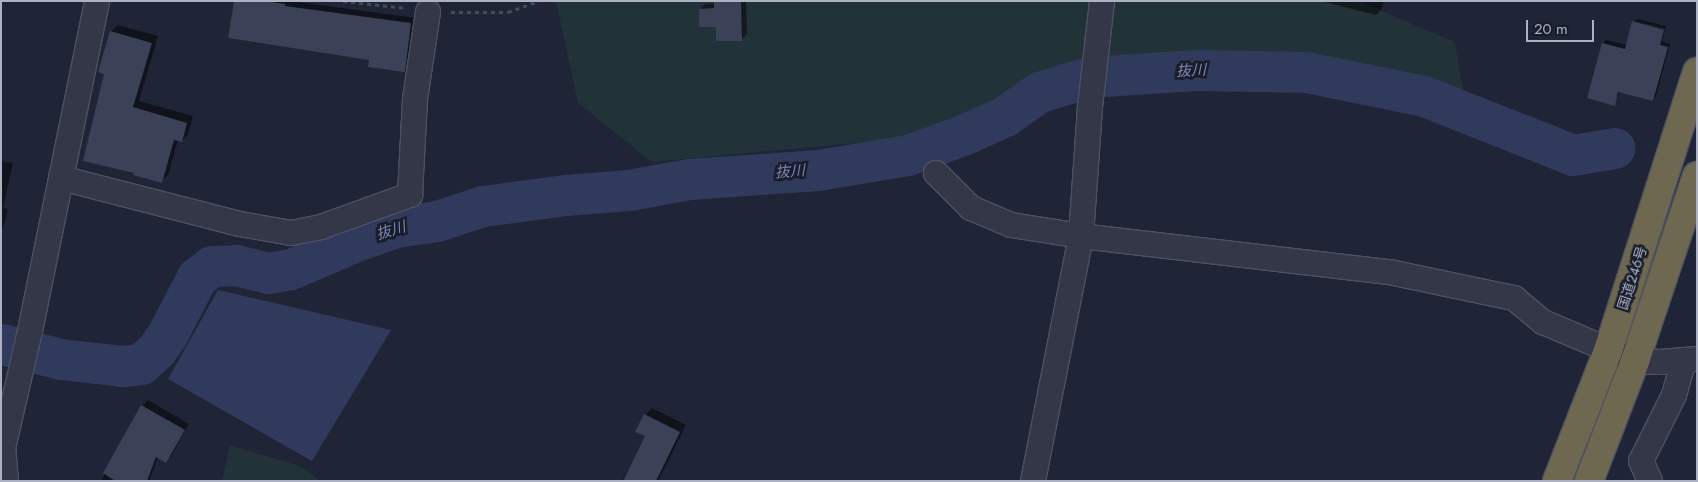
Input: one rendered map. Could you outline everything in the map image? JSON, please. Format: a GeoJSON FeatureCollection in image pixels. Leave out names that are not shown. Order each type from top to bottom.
{"type":"FeatureCollection","features":[{"type":"Feature","properties":{"kind":"highway","name":"国道246号"},"geometry":{"type":"LineString","coordinates":[[1557,481],[1608,351],[1697,72]]}},
{"type":"Feature","properties":{"kind":"highway"},"geometry":{"type":"LineString","coordinates":[[1590,481],[1635,361],[1697,176]]}},
{"type":"Feature","properties":{"kind":"street"},"geometry":{"type":"LineString","coordinates":[[6,481],[2,447],[29,334],[97,1]]}},
{"type":"Feature","properties":{"kind":"street"},"geometry":{"type":"LineString","coordinates":[[1033,481],[1081,236],[1090,107],[1102,1]]}},
{"type":"Feature","properties":{"kind":"street"},"geometry":{"type":"LineString","coordinates":[[61,178],[240,224],[291,233],[321,227],[410,195],[415,100],[428,12]]}},
{"type":"Feature","properties":{"kind":"street"},"geometry":{"type":"LineString","coordinates":[[936,173],[971,208],[1011,225],[1081,236],[1394,273],[1514,298],[1543,322],[1635,361],[1690,360],[1641,461],[1650,481]]}},
{"type":"Feature","properties":{"kind":"path"},"geometry":{"type":"LineString","coordinates":[[343,1],[428,12],[508,12],[538,1]]}},
{"type":"Feature","properties":{"kind":"shaded area"},"geometry":{"type":"Polygon","coordinates":[[[556,1],[1358,1],[1455,42],[1465,102],[1269,56],[1054,103],[932,136],[652,162],[578,103],[556,1]]]}},
{"type":"Feature","properties":{"kind":"shaded area"},"geometry":{"type":"Polygon","coordinates":[[[230,445],[300,466],[320,481],[222,481],[230,445]]]}},
{"type":"Feature","properties":{"kind":"water"},"geometry":{"type":"Polygon","coordinates":[[[218,290],[391,330],[312,461],[168,379],[218,290]]]}},
{"type":"Feature","properties":{"kind":"building"},"geometry":{"type":"Polygon","coordinates":[[[234,1],[263,1],[285,4],[285,6],[411,23],[405,72],[368,67],[369,60],[228,38],[234,1]]]}},
{"type":"Feature","properties":{"kind":"building"},"geometry":{"type":"Polygon","coordinates":[[[714,1],[741,1],[742,41],[716,41],[716,27],[699,27],[699,9],[714,8],[714,1]]]}},
{"type":"Feature","properties":{"kind":"building"},"geometry":{"type":"Polygon","coordinates":[[[1632,21],[1664,30],[1660,45],[1668,47],[1653,101],[1618,92],[1615,106],[1587,98],[1602,43],[1625,49],[1632,21]]]}},
{"type":"Feature","properties":{"kind":"building"},"geometry":{"type":"Polygon","coordinates":[[[110,31],[152,43],[133,107],[187,123],[182,142],[174,140],[162,183],[133,175],[134,173],[83,161],[104,74],[98,72],[110,31]]]}},
{"type":"Feature","properties":{"kind":"building"},"geometry":{"type":"Polygon","coordinates":[[[141,405],[185,430],[166,463],[156,457],[147,481],[115,481],[103,473],[141,405]]]}},
{"type":"Feature","properties":{"kind":"building"},"geometry":{"type":"Polygon","coordinates":[[[644,414],[680,432],[656,481],[623,481],[645,436],[635,432],[644,414]]]}},
{"type":"Feature","properties":{"kind":"waterway","name":"抜川"},"geometry":{"type":"LineString","coordinates":[[1,344],[61,359],[122,366],[141,364],[157,349],[168,333],[197,277],[212,266],[236,265],[268,273],[291,269],[356,241],[396,227],[437,221],[483,206],[565,195],[629,190],[689,179],[818,170],[908,155],[963,135],[1005,116],[1039,92],[1089,77],[1195,70],[1306,72],[1424,96],[1573,155],[1614,148]]}}]}
